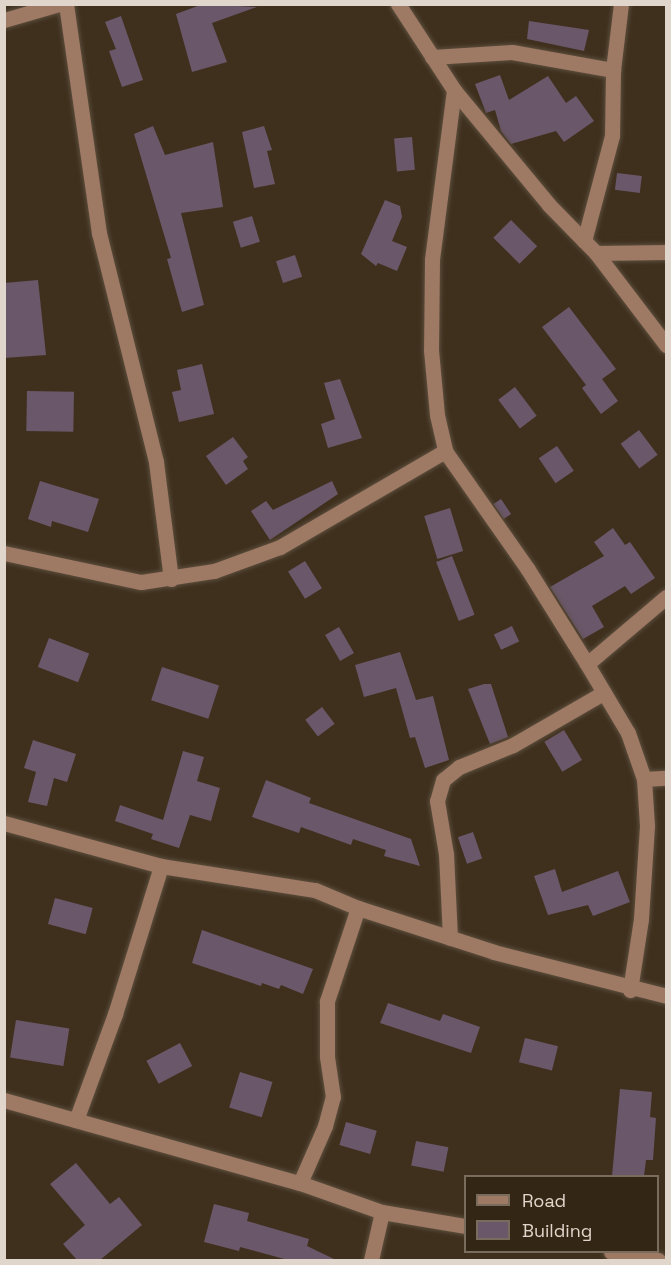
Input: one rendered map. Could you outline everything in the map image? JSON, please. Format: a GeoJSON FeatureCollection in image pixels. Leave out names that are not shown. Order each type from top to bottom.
{"type":"FeatureCollection","features":[{"type":"Feature","properties":{"kind":"street"},"geometry":{"type":"LineString","coordinates":[[4,20],[59,4]]}},
{"type":"Feature","properties":{"kind":"street"},"geometry":{"type":"LineString","coordinates":[[66,4],[99,233],[156,462],[171,579]]}},
{"type":"Feature","properties":{"kind":"street"},"geometry":{"type":"LineString","coordinates":[[398,4],[454,90],[549,205],[596,253],[666,345]]}},
{"type":"Feature","properties":{"kind":"street"},"geometry":{"type":"LineString","coordinates":[[584,241],[612,136],[613,70],[621,4]]}},
{"type":"Feature","properties":{"kind":"street"},"geometry":{"type":"LineString","coordinates":[[432,57],[513,52],[613,70]]}},
{"type":"Feature","properties":{"kind":"street"},"geometry":{"type":"LineString","coordinates":[[454,90],[433,249],[430,312],[437,415],[445,450],[527,568],[587,664],[628,733],[644,779],[645,861],[630,990]]}},
{"type":"Feature","properties":{"kind":"street"},"geometry":{"type":"LineString","coordinates":[[596,253],[666,252]]}},
{"type":"Feature","properties":{"kind":"street"},"geometry":{"type":"LineString","coordinates":[[4,553],[141,582],[214,572],[280,547],[445,450]]}},
{"type":"Feature","properties":{"kind":"street"},"geometry":{"type":"LineString","coordinates":[[587,664],[666,597]]}},
{"type":"Feature","properties":{"kind":"street"},"geometry":{"type":"LineString","coordinates":[[450,938],[448,875],[437,801],[443,780],[459,767],[513,745],[603,693]]}},
{"type":"Feature","properties":{"kind":"street"},"geometry":{"type":"LineString","coordinates":[[644,779],[666,778]]}},
{"type":"Feature","properties":{"kind":"street"},"geometry":{"type":"LineString","coordinates":[[4,823],[161,867],[315,890],[358,908],[450,938],[630,990],[666,996]]}},
{"type":"Feature","properties":{"kind":"street"},"geometry":{"type":"LineString","coordinates":[[76,1120],[115,1014],[161,867]]}},
{"type":"Feature","properties":{"kind":"street"},"geometry":{"type":"LineString","coordinates":[[300,1183],[325,1126],[333,1096],[326,1048],[327,1001],[358,908]]}},
{"type":"Feature","properties":{"kind":"street"},"geometry":{"type":"LineString","coordinates":[[4,1100],[300,1183],[382,1212],[464,1226]]}},
{"type":"Feature","properties":{"kind":"street"},"geometry":{"type":"LineString","coordinates":[[371,1260],[382,1212]]}},
{"type":"Feature","properties":{"kind":"street"},"geometry":{"type":"LineString","coordinates":[[621,1253],[658,1260]]}},
{"type":"Feature","properties":{"kind":"building"},"geometry":{"type":"Polygon","coordinates":[[[203,4],[257,7],[212,23],[227,62],[192,72],[176,14],[203,4]]]}},
{"type":"Feature","properties":{"kind":"building"},"geometry":{"type":"Polygon","coordinates":[[[121,16],[143,80],[122,87],[109,51],[116,49],[105,22],[121,16]]]}},
{"type":"Feature","properties":{"kind":"building"},"geometry":{"type":"Polygon","coordinates":[[[529,21],[589,30],[584,51],[527,39],[529,21]]]}},
{"type":"Feature","properties":{"kind":"building"},"geometry":{"type":"Polygon","coordinates":[[[500,75],[509,100],[548,76],[566,103],[576,96],[594,121],[564,142],[556,131],[511,144],[501,131],[495,110],[486,113],[475,84],[500,75]]]}},
{"type":"Feature","properties":{"kind":"building"},"geometry":{"type":"Polygon","coordinates":[[[153,126],[165,155],[213,142],[223,207],[181,213],[204,305],[182,312],[167,259],[171,258],[134,134],[153,126]]]}},
{"type":"Feature","properties":{"kind":"building"},"geometry":{"type":"Polygon","coordinates":[[[264,126],[272,150],[267,151],[275,184],[254,188],[242,132],[264,126]]]}},
{"type":"Feature","properties":{"kind":"building"},"geometry":{"type":"Polygon","coordinates":[[[412,137],[415,170],[397,171],[394,139],[412,137]]]}},
{"type":"Feature","properties":{"kind":"building"},"geometry":{"type":"Polygon","coordinates":[[[617,173],[642,176],[640,193],[615,190],[617,173]]]}},
{"type":"Feature","properties":{"kind":"building"},"geometry":{"type":"Polygon","coordinates":[[[385,200],[400,206],[402,217],[392,241],[407,247],[397,271],[378,263],[376,266],[361,254],[385,200]]]}},
{"type":"Feature","properties":{"kind":"building"},"geometry":{"type":"Polygon","coordinates":[[[252,216],[260,242],[241,248],[233,222],[252,216]]]}},
{"type":"Feature","properties":{"kind":"building"},"geometry":{"type":"Polygon","coordinates":[[[511,220],[537,246],[519,264],[493,238],[511,220]]]}},
{"type":"Feature","properties":{"kind":"building"},"geometry":{"type":"Polygon","coordinates":[[[295,255],[302,277],[283,283],[276,261],[295,255]]]}},
{"type":"Feature","properties":{"kind":"building"},"geometry":{"type":"Polygon","coordinates":[[[38,280],[46,355],[4,358],[4,283],[38,280]]]}},
{"type":"Feature","properties":{"kind":"building"},"geometry":{"type":"Polygon","coordinates":[[[569,307],[616,369],[602,379],[618,401],[601,414],[582,388],[586,385],[542,327],[569,307]]]}},
{"type":"Feature","properties":{"kind":"building"},"geometry":{"type":"Polygon","coordinates":[[[202,364],[214,414],[179,422],[172,392],[181,390],[177,370],[202,364]]]}},
{"type":"Feature","properties":{"kind":"building"},"geometry":{"type":"Polygon","coordinates":[[[340,379],[362,438],[328,448],[321,424],[335,419],[324,383],[340,379]]]}},
{"type":"Feature","properties":{"kind":"building"},"geometry":{"type":"Polygon","coordinates":[[[515,387],[537,416],[520,428],[498,400],[515,387]]]}},
{"type":"Feature","properties":{"kind":"building"},"geometry":{"type":"Polygon","coordinates":[[[27,391],[74,392],[73,432],[26,431],[27,391]]]}},
{"type":"Feature","properties":{"kind":"building"},"geometry":{"type":"Polygon","coordinates":[[[639,430],[658,455],[639,469],[621,444],[639,430]]]}},
{"type":"Feature","properties":{"kind":"building"},"geometry":{"type":"Polygon","coordinates":[[[233,437],[248,457],[243,461],[248,469],[226,485],[206,456],[233,437]]]}},
{"type":"Feature","properties":{"kind":"building"},"geometry":{"type":"Polygon","coordinates":[[[557,446],[574,471],[556,483],[539,458],[557,446]]]}},
{"type":"Feature","properties":{"kind":"building"},"geometry":{"type":"Polygon","coordinates":[[[40,481],[99,499],[88,532],[52,521],[51,527],[28,519],[40,481]]]}},
{"type":"Feature","properties":{"kind":"building"},"geometry":{"type":"Polygon","coordinates":[[[332,481],[338,494],[270,540],[251,511],[266,501],[273,510],[332,481]]]}},
{"type":"Feature","properties":{"kind":"building"},"geometry":{"type":"Polygon","coordinates":[[[501,499],[511,514],[504,519],[494,504],[501,499]]]}},
{"type":"Feature","properties":{"kind":"building"},"geometry":{"type":"Polygon","coordinates":[[[450,508],[463,551],[437,559],[424,516],[450,508]]]}},
{"type":"Feature","properties":{"kind":"building"},"geometry":{"type":"Polygon","coordinates":[[[613,528],[625,545],[630,542],[655,578],[631,594],[625,586],[592,606],[604,627],[583,639],[550,587],[604,556],[594,542],[613,528]]]}},
{"type":"Feature","properties":{"kind":"building"},"geometry":{"type":"Polygon","coordinates":[[[452,556],[475,615],[459,621],[436,562],[452,556]]]}},
{"type":"Feature","properties":{"kind":"building"},"geometry":{"type":"Polygon","coordinates":[[[305,561],[322,588],[305,599],[288,572],[305,561]]]}},
{"type":"Feature","properties":{"kind":"building"},"geometry":{"type":"Polygon","coordinates":[[[512,626],[519,641],[501,650],[494,634],[512,626]]]}},
{"type":"Feature","properties":{"kind":"building"},"geometry":{"type":"Polygon","coordinates":[[[339,627],[354,653],[340,661],[325,635],[339,627]]]}},
{"type":"Feature","properties":{"kind":"building"},"geometry":{"type":"Polygon","coordinates":[[[49,638],[89,653],[78,682],[38,667],[49,638]]]}},
{"type":"Feature","properties":{"kind":"building"},"geometry":{"type":"Polygon","coordinates":[[[400,652],[416,700],[433,696],[449,760],[425,768],[415,737],[410,738],[396,688],[364,697],[355,665],[400,652]]]}},
{"type":"Feature","properties":{"kind":"building"},"geometry":{"type":"Polygon","coordinates":[[[162,667],[219,686],[208,719],[151,700],[162,667]]]}},
{"type":"Feature","properties":{"kind":"building"},"geometry":{"type":"Polygon","coordinates":[[[491,684],[508,737],[490,744],[468,689],[491,684]]]}},
{"type":"Feature","properties":{"kind":"building"},"geometry":{"type":"Polygon","coordinates":[[[322,707],[335,724],[318,736],[305,720],[322,707]]]}},
{"type":"Feature","properties":{"kind":"building"},"geometry":{"type":"Polygon","coordinates":[[[564,730],[582,760],[562,772],[544,742],[564,730]]]}},
{"type":"Feature","properties":{"kind":"building"},"geometry":{"type":"Polygon","coordinates":[[[33,740],[76,754],[67,782],[54,778],[47,806],[28,802],[36,772],[24,768],[33,740]]]}},
{"type":"Feature","properties":{"kind":"building"},"geometry":{"type":"Polygon","coordinates":[[[183,751],[204,757],[197,781],[220,788],[211,821],[190,815],[179,848],[151,839],[153,834],[115,821],[120,805],[163,820],[183,751]]]}},
{"type":"Feature","properties":{"kind":"building"},"geometry":{"type":"Polygon","coordinates":[[[266,780],[311,798],[309,803],[411,839],[420,866],[384,856],[386,850],[353,839],[351,845],[301,827],[299,833],[252,817],[266,780]]]}},
{"type":"Feature","properties":{"kind":"building"},"geometry":{"type":"Polygon","coordinates":[[[473,832],[482,858],[467,864],[458,837],[473,832]]]}},
{"type":"Feature","properties":{"kind":"building"},"geometry":{"type":"Polygon","coordinates":[[[555,869],[562,892],[618,871],[630,902],[593,916],[588,905],[548,915],[534,876],[555,869]]]}},
{"type":"Feature","properties":{"kind":"building"},"geometry":{"type":"Polygon","coordinates":[[[55,898],[93,908],[86,934],[48,924],[55,898]]]}},
{"type":"Feature","properties":{"kind":"building"},"geometry":{"type":"Polygon","coordinates":[[[202,930],[313,969],[303,994],[281,985],[279,989],[262,983],[261,986],[192,963],[202,930]]]}},
{"type":"Feature","properties":{"kind":"building"},"geometry":{"type":"Polygon","coordinates":[[[388,1003],[440,1021],[443,1014],[480,1027],[471,1053],[380,1023],[388,1003]]]}},
{"type":"Feature","properties":{"kind":"building"},"geometry":{"type":"Polygon","coordinates":[[[16,1020],[69,1028],[63,1066],[10,1058],[16,1020]]]}},
{"type":"Feature","properties":{"kind":"building"},"geometry":{"type":"Polygon","coordinates":[[[525,1038],[558,1046],[552,1070],[519,1062],[525,1038]]]}},
{"type":"Feature","properties":{"kind":"building"},"geometry":{"type":"Polygon","coordinates":[[[180,1043],[192,1066],[159,1084],[146,1061],[180,1043]]]}},
{"type":"Feature","properties":{"kind":"building"},"geometry":{"type":"Polygon","coordinates":[[[240,1072],[273,1082],[262,1117],[229,1107],[240,1072]]]}},
{"type":"Feature","properties":{"kind":"building"},"geometry":{"type":"Polygon","coordinates":[[[620,1089],[652,1092],[650,1117],[656,1118],[653,1160],[646,1160],[644,1175],[612,1175],[620,1089]]]}},
{"type":"Feature","properties":{"kind":"building"},"geometry":{"type":"Polygon","coordinates":[[[346,1122],[377,1131],[370,1154],[339,1145],[346,1122]]]}},
{"type":"Feature","properties":{"kind":"building"},"geometry":{"type":"Polygon","coordinates":[[[416,1141],[448,1147],[444,1172],[411,1166],[416,1141]]]}},
{"type":"Feature","properties":{"kind":"building"},"geometry":{"type":"Polygon","coordinates":[[[76,1163],[110,1204],[119,1197],[142,1225],[100,1260],[77,1260],[63,1244],[85,1225],[50,1184],[76,1163]]]}},
{"type":"Feature","properties":{"kind":"building"},"geometry":{"type":"Polygon","coordinates":[[[214,1204],[249,1213],[247,1221],[309,1239],[307,1246],[336,1260],[288,1260],[240,1247],[239,1251],[204,1242],[214,1204]]]}}]}
